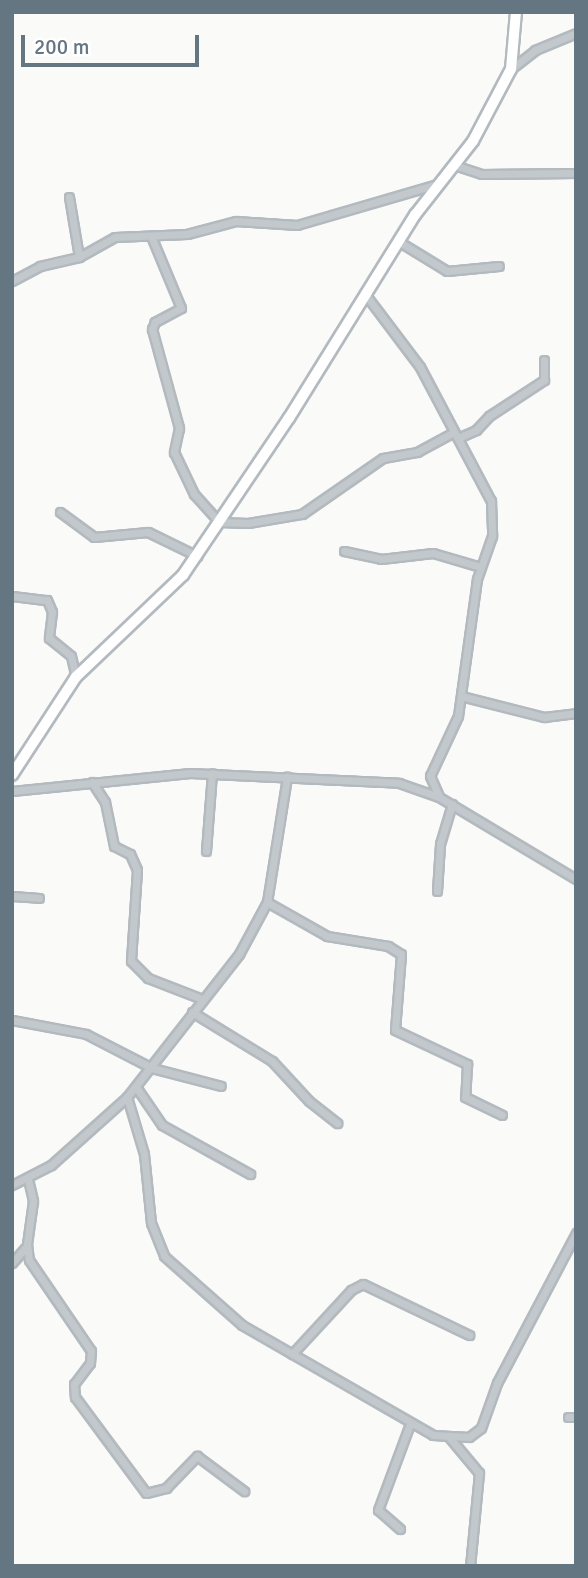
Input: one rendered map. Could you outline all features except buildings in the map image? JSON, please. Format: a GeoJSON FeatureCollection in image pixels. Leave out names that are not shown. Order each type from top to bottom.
{"type":"FeatureCollection","features":[{"type":"Feature","properties":{"kind":"main road"},"geometry":{"type":"LineString","coordinates":[[12,775],[76,677],[163,598],[197,556],[398,241],[436,184],[473,141],[511,69],[516,12]]}},
{"type":"Feature","properties":{"kind":"street"},"geometry":{"type":"LineString","coordinates":[[511,69],[535,50],[576,33]]}},
{"type":"Feature","properties":{"kind":"street"},"geometry":{"type":"LineString","coordinates":[[454,165],[482,174],[576,173]]}},
{"type":"Feature","properties":{"kind":"street"},"geometry":{"type":"LineString","coordinates":[[12,281],[40,266],[79,257],[115,237],[187,234],[236,220],[297,225],[436,184]]}},
{"type":"Feature","properties":{"kind":"street"},"geometry":{"type":"LineString","coordinates":[[69,197],[79,257]]}},
{"type":"Feature","properties":{"kind":"street"},"geometry":{"type":"LineString","coordinates":[[151,236],[181,307],[155,322],[152,329],[179,428],[174,452],[194,494],[219,522],[248,523],[302,514],[383,458],[424,449],[456,435],[476,430],[489,416],[544,380],[544,360]]}},
{"type":"Feature","properties":{"kind":"street"},"geometry":{"type":"LineString","coordinates":[[398,241],[447,271],[499,266]]}},
{"type":"Feature","properties":{"kind":"street"},"geometry":{"type":"LineString","coordinates":[[365,294],[400,336],[491,501],[492,536],[481,568],[456,725],[430,776],[439,796]]}},
{"type":"Feature","properties":{"kind":"street"},"geometry":{"type":"LineString","coordinates":[[60,512],[94,537],[148,532],[197,556]]}},
{"type":"Feature","properties":{"kind":"street"},"geometry":{"type":"LineString","coordinates":[[344,551],[381,559],[433,553],[481,568]]}},
{"type":"Feature","properties":{"kind":"street"},"geometry":{"type":"LineString","coordinates":[[12,596],[47,600],[52,612],[49,638],[71,656],[76,677]]}},
{"type":"Feature","properties":{"kind":"street"},"geometry":{"type":"LineString","coordinates":[[461,696],[544,718],[576,713]]}},
{"type":"Feature","properties":{"kind":"street"},"geometry":{"type":"LineString","coordinates":[[206,851],[212,773]]}},
{"type":"Feature","properties":{"kind":"street"},"geometry":{"type":"LineString","coordinates":[[12,791],[212,773],[393,782],[439,796],[576,878]]}},
{"type":"Feature","properties":{"kind":"street"},"geometry":{"type":"LineString","coordinates":[[12,1185],[28,1180],[68,1151],[127,1097],[239,954],[267,902],[287,777]]}},
{"type":"Feature","properties":{"kind":"street"},"geometry":{"type":"LineString","coordinates":[[92,782],[105,802],[114,846],[130,854],[137,870],[131,961],[141,974],[202,999]]}},
{"type":"Feature","properties":{"kind":"street"},"geometry":{"type":"LineString","coordinates":[[437,891],[440,844],[452,804]]}},
{"type":"Feature","properties":{"kind":"street"},"geometry":{"type":"LineString","coordinates":[[12,896],[39,898]]}},
{"type":"Feature","properties":{"kind":"street"},"geometry":{"type":"LineString","coordinates":[[267,902],[327,936],[388,946],[401,954],[395,1030],[467,1064],[465,1097],[502,1115]]}},
{"type":"Feature","properties":{"kind":"street"},"geometry":{"type":"LineString","coordinates":[[192,1012],[272,1061],[309,1101],[337,1123]]}},
{"type":"Feature","properties":{"kind":"street"},"geometry":{"type":"LineString","coordinates":[[12,1020],[86,1034],[152,1068],[221,1086]]}},
{"type":"Feature","properties":{"kind":"street"},"geometry":{"type":"LineString","coordinates":[[136,1087],[162,1125],[250,1174]]}},
{"type":"Feature","properties":{"kind":"street"},"geometry":{"type":"LineString","coordinates":[[127,1097],[144,1154],[151,1223],[164,1256],[242,1325],[410,1424],[449,1437],[469,1437],[481,1428],[498,1383],[576,1233]]}},
{"type":"Feature","properties":{"kind":"street"},"geometry":{"type":"LineString","coordinates":[[28,1180],[33,1201],[27,1244],[29,1260],[91,1351],[90,1363],[74,1384],[75,1397],[122,1455],[142,1488],[158,1493],[197,1456],[244,1491]]}},
{"type":"Feature","properties":{"kind":"street"},"geometry":{"type":"LineString","coordinates":[[12,1263],[27,1244]]}},
{"type":"Feature","properties":{"kind":"street"},"geometry":{"type":"LineString","coordinates":[[292,1354],[351,1290],[363,1284],[469,1335]]}},
{"type":"Feature","properties":{"kind":"street"},"geometry":{"type":"LineString","coordinates":[[400,1528],[378,1510],[410,1424]]}},
{"type":"Feature","properties":{"kind":"street"},"geometry":{"type":"LineString","coordinates":[[449,1437],[479,1473],[470,1566]]}}]}
